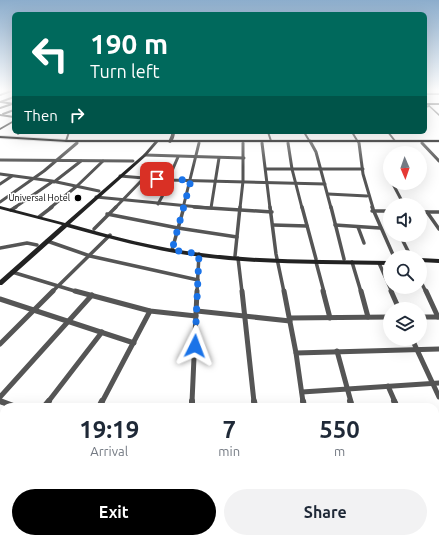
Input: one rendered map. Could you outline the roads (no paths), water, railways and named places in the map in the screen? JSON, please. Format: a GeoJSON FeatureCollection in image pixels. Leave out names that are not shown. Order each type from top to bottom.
{"type":"FeatureCollection","features":[{"type":"Feature","properties":{"kind":"highway"},"geometry":{"type":"LineString","coordinates":[[0,138],[66,141],[155,142],[439,142]]}},
{"type":"Feature","properties":{"kind":"highway"},"geometry":{"type":"LineString","coordinates":[[0,138],[38,142],[155,142]]}},
{"type":"Feature","properties":{"kind":"highway"},"geometry":{"type":"LineString","coordinates":[[171,142],[309,142]]}},
{"type":"Feature","properties":{"kind":"highway"},"geometry":{"type":"LineString","coordinates":[[358,142],[439,142]]}},
{"type":"Feature","properties":{"kind":"main road"},"geometry":{"type":"LineString","coordinates":[[0,129],[12,120]]}},
{"type":"Feature","properties":{"kind":"main road"},"geometry":{"type":"LineString","coordinates":[[171,142],[173,134]]}},
{"type":"Feature","properties":{"kind":"main road"},"geometry":{"type":"LineString","coordinates":[[0,278],[145,155],[155,142]]}},
{"type":"Feature","properties":{"kind":"main road"},"geometry":{"type":"LineString","coordinates":[[0,283],[47,241],[99,191],[155,142]]}},
{"type":"Feature","properties":{"kind":"main road"},"geometry":{"type":"LineString","coordinates":[[0,207],[110,235],[199,254],[278,260],[344,259],[383,261]]}},
{"type":"Feature","properties":{"kind":"main road"},"geometry":{"type":"LineString","coordinates":[[64,223],[172,249],[236,257]]}},
{"type":"Feature","properties":{"kind":"main road"},"geometry":{"type":"LineString","coordinates":[[316,260],[383,262]]}},
{"type":"Feature","properties":{"kind":"main road"},"geometry":{"type":"LineString","coordinates":[[427,262],[439,262]]}},
{"type":"Feature","properties":{"kind":"street"},"geometry":{"type":"LineString","coordinates":[[66,141],[68,134]]}},
{"type":"Feature","properties":{"kind":"street"},"geometry":{"type":"LineString","coordinates":[[269,134],[271,141]]}},
{"type":"Feature","properties":{"kind":"street"},"geometry":{"type":"LineString","coordinates":[[305,134],[316,152],[344,259]]}},
{"type":"Feature","properties":{"kind":"street"},"geometry":{"type":"LineString","coordinates":[[353,134],[358,142],[372,211],[391,250]]}},
{"type":"Feature","properties":{"kind":"street"},"geometry":{"type":"LineString","coordinates":[[389,134],[395,142]]}},
{"type":"Feature","properties":{"kind":"street"},"geometry":{"type":"LineString","coordinates":[[0,202],[57,160],[77,143]]}},
{"type":"Feature","properties":{"kind":"street"},"geometry":{"type":"LineString","coordinates":[[172,249],[197,157],[198,143]]}},
{"type":"Feature","properties":{"kind":"street"},"geometry":{"type":"LineString","coordinates":[[243,143],[243,181],[236,257],[250,350],[255,403]]}},
{"type":"Feature","properties":{"kind":"street"},"geometry":{"type":"LineString","coordinates":[[262,143],[278,260],[296,353],[303,403]]}},
{"type":"Feature","properties":{"kind":"street"},"geometry":{"type":"LineString","coordinates":[[288,143],[292,169],[330,318]]}},
{"type":"Feature","properties":{"kind":"street"},"geometry":{"type":"LineString","coordinates":[[422,143],[439,162]]}},
{"type":"Feature","properties":{"kind":"street"},"geometry":{"type":"LineString","coordinates":[[145,155],[244,158]]}},
{"type":"Feature","properties":{"kind":"street"},"geometry":{"type":"LineString","coordinates":[[158,204],[178,157]]}},
{"type":"Feature","properties":{"kind":"street"},"geometry":{"type":"LineString","coordinates":[[211,208],[219,158]]}},
{"type":"Feature","properties":{"kind":"street"},"geometry":{"type":"LineString","coordinates":[[0,160],[133,161]]}},
{"type":"Feature","properties":{"kind":"street"},"geometry":{"type":"LineString","coordinates":[[11,210],[82,161]]}},
{"type":"Feature","properties":{"kind":"street"},"geometry":{"type":"LineString","coordinates":[[39,217],[77,186],[103,161]]}},
{"type":"Feature","properties":{"kind":"street"},"geometry":{"type":"LineString","coordinates":[[266,169],[363,170]]}},
{"type":"Feature","properties":{"kind":"street"},"geometry":{"type":"LineString","coordinates":[[0,174],[77,186],[99,191]]}},
{"type":"Feature","properties":{"kind":"street"},"geometry":{"type":"LineString","coordinates":[[0,184],[12,176]]}},
{"type":"Feature","properties":{"kind":"street"},"geometry":{"type":"LineString","coordinates":[[120,176],[143,179],[325,184]]}},
{"type":"Feature","properties":{"kind":"street"},"geometry":{"type":"LineString","coordinates":[[94,229],[107,214],[143,179]]}},
{"type":"Feature","properties":{"kind":"street"},"geometry":{"type":"LineString","coordinates":[[328,194],[368,196]]}},
{"type":"Feature","properties":{"kind":"street"},"geometry":{"type":"LineString","coordinates":[[96,197],[158,204],[272,212]]}},
{"type":"Feature","properties":{"kind":"street"},"geometry":{"type":"LineString","coordinates":[[372,211],[383,212]]}},
{"type":"Feature","properties":{"kind":"street"},"geometry":{"type":"LineString","coordinates":[[427,212],[439,212]]}},
{"type":"Feature","properties":{"kind":"street"},"geometry":{"type":"LineString","coordinates":[[427,212],[439,229]]}},
{"type":"Feature","properties":{"kind":"street"},"geometry":{"type":"LineString","coordinates":[[107,214],[178,228],[237,237]]}},
{"type":"Feature","properties":{"kind":"street"},"geometry":{"type":"LineString","coordinates":[[273,225],[307,226]]}},
{"type":"Feature","properties":{"kind":"street"},"geometry":{"type":"LineString","coordinates":[[335,225],[380,228]]}},
{"type":"Feature","properties":{"kind":"street"},"geometry":{"type":"LineString","coordinates":[[358,227],[364,242]]}},
{"type":"Feature","properties":{"kind":"street"},"geometry":{"type":"LineString","coordinates":[[0,344],[110,235]]}},
{"type":"Feature","properties":{"kind":"street"},"geometry":{"type":"LineString","coordinates":[[47,241],[90,256],[198,280]]}},
{"type":"Feature","properties":{"kind":"street"},"geometry":{"type":"LineString","coordinates":[[0,248],[27,243],[38,245]]}},
{"type":"Feature","properties":{"kind":"street"},"geometry":{"type":"LineString","coordinates":[[192,403],[199,254]]}},
{"type":"Feature","properties":{"kind":"street"},"geometry":{"type":"LineString","coordinates":[[352,262],[368,317]]}},
{"type":"Feature","properties":{"kind":"street"},"geometry":{"type":"LineString","coordinates":[[379,263],[396,302]]}},
{"type":"Feature","properties":{"kind":"street"},"geometry":{"type":"LineString","coordinates":[[12,272],[58,287],[150,311],[290,320],[383,317]]}},
{"type":"Feature","properties":{"kind":"street"},"geometry":{"type":"LineString","coordinates":[[427,294],[438,317],[427,317]]}},
{"type":"Feature","properties":{"kind":"street"},"geometry":{"type":"LineString","coordinates":[[0,397],[92,295]]}},
{"type":"Feature","properties":{"kind":"street"},"geometry":{"type":"LineString","coordinates":[[0,299],[134,343]]}},
{"type":"Feature","properties":{"kind":"street"},"geometry":{"type":"LineString","coordinates":[[101,403],[150,311]]}},
{"type":"Feature","properties":{"kind":"street"},"geometry":{"type":"LineString","coordinates":[[47,403],[102,332]]}},
{"type":"Feature","properties":{"kind":"street"},"geometry":{"type":"LineString","coordinates":[[416,346],[436,383],[439,397]]}},
{"type":"Feature","properties":{"kind":"street"},"geometry":{"type":"LineString","coordinates":[[296,353],[439,349]]}},
{"type":"Feature","properties":{"kind":"street"},"geometry":{"type":"LineString","coordinates":[[337,351],[351,403]]}},
{"type":"Feature","properties":{"kind":"street"},"geometry":{"type":"LineString","coordinates":[[302,392],[436,383]]}},
{"type":"Feature","properties":{"kind":"street"},"geometry":{"type":"LineString","coordinates":[[388,386],[395,403]]}},
{"type":"Feature","properties":{"kind":"place","name":"Universal Hotel"},"geometry":{"type":"Point","coordinates":[78,198]}}]}
